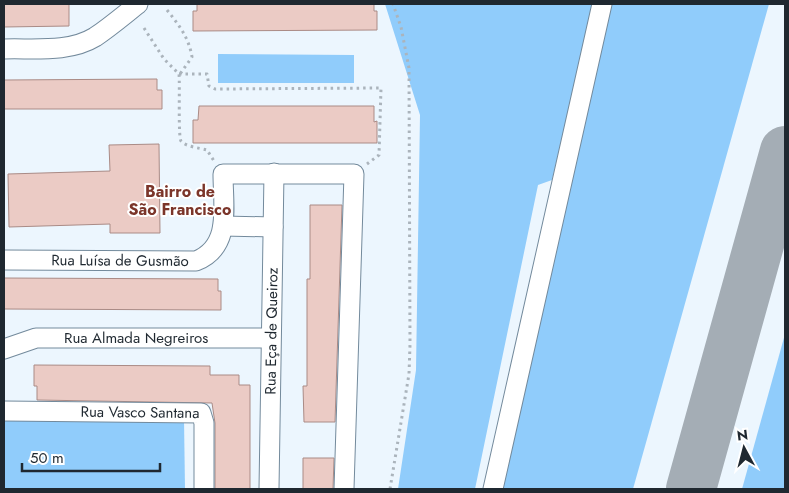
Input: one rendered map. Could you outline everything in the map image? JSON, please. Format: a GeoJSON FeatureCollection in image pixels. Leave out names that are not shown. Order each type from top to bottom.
{"type":"FeatureCollection","features":[{"type":"Feature","properties":{"kind":"street"},"geometry":{"type":"LineString","coordinates":[[4,48],[57,48],[78,44],[94,37],[138,4]]}},
{"type":"Feature","properties":{"kind":"street"},"geometry":{"type":"LineString","coordinates":[[492,489],[602,4]]}},
{"type":"Feature","properties":{"kind":"street","name":"Rua Eça de Queiroz"},"geometry":{"type":"LineString","coordinates":[[269,489],[274,173]]}},
{"type":"Feature","properties":{"kind":"street"},"geometry":{"type":"LineString","coordinates":[[273,227],[223,226],[222,174],[354,174],[344,489]]}},
{"type":"Feature","properties":{"kind":"street","name":"Rua Luísa de Gusmão"},"geometry":{"type":"LineString","coordinates":[[6,260],[196,261],[206,257],[219,243],[223,226]]}},
{"type":"Feature","properties":{"kind":"street","name":"Rua Almada Negreiros"},"geometry":{"type":"LineString","coordinates":[[4,349],[36,338],[270,338]]}},
{"type":"Feature","properties":{"kind":"street","name":"Rua Vasco Santana"},"geometry":{"type":"LineString","coordinates":[[4,411],[191,411],[201,413],[204,423],[204,489]]}},
{"type":"Feature","properties":{"kind":"path"},"geometry":{"type":"LineString","coordinates":[[390,489],[408,374],[410,345],[408,68],[401,27],[393,4]]}},
{"type":"Feature","properties":{"kind":"path"},"geometry":{"type":"LineString","coordinates":[[167,10],[182,28],[191,49],[192,57],[179,74],[180,119],[178,133],[180,140],[207,150],[222,174]]}},
{"type":"Feature","properties":{"kind":"path"},"geometry":{"type":"LineString","coordinates":[[144,28],[164,59],[179,74],[207,74],[209,86],[215,89],[381,88],[380,155],[354,174]]}},
{"type":"Feature","properties":{"kind":"shaded area"},"geometry":{"type":"Polygon","coordinates":[[[385,4],[593,4],[552,180],[538,185],[475,489],[398,489],[416,370],[420,115],[385,4]]]}},
{"type":"Feature","properties":{"kind":"shaded area"},"geometry":{"type":"Polygon","coordinates":[[[611,4],[769,4],[633,489],[502,489],[611,4]]]}},
{"type":"Feature","properties":{"kind":"shaded area"},"geometry":{"type":"Polygon","coordinates":[[[218,54],[354,55],[354,83],[218,83],[218,54]]]}},
{"type":"Feature","properties":{"kind":"shaded area"},"geometry":{"type":"Polygon","coordinates":[[[785,334],[785,489],[742,489],[785,334]]]}},
{"type":"Feature","properties":{"kind":"shaded area"},"geometry":{"type":"Polygon","coordinates":[[[184,419],[185,489],[4,489],[4,420],[184,419]]]}},
{"type":"Feature","properties":{"kind":"building"},"geometry":{"type":"Polygon","coordinates":[[[4,4],[69,4],[69,26],[4,27],[4,4]]]}},
{"type":"Feature","properties":{"kind":"building"},"geometry":{"type":"Polygon","coordinates":[[[197,4],[374,4],[374,11],[377,11],[377,30],[193,31],[193,11],[197,11],[197,4]]]}},
{"type":"Feature","properties":{"kind":"building"},"geometry":{"type":"Polygon","coordinates":[[[157,79],[157,90],[162,90],[162,109],[4,109],[4,80],[157,79]]]}},
{"type":"Feature","properties":{"kind":"building"},"geometry":{"type":"Polygon","coordinates":[[[199,106],[374,106],[374,122],[377,121],[377,143],[193,143],[193,120],[198,120],[199,106]]]}},
{"type":"Feature","properties":{"kind":"building"},"geometry":{"type":"Polygon","coordinates":[[[159,144],[160,233],[110,233],[110,224],[9,227],[8,174],[110,171],[109,145],[159,144]]]}},
{"type":"Feature","properties":{"kind":"building"},"geometry":{"type":"Polygon","coordinates":[[[310,205],[342,205],[335,422],[304,422],[303,386],[307,386],[307,279],[310,279],[310,205]]]}},
{"type":"Feature","properties":{"kind":"building"},"geometry":{"type":"Polygon","coordinates":[[[4,278],[218,279],[218,291],[221,291],[221,310],[4,309],[4,278]]]}},
{"type":"Feature","properties":{"kind":"building"},"geometry":{"type":"Polygon","coordinates":[[[34,365],[210,366],[210,375],[239,375],[239,385],[250,385],[250,489],[215,489],[215,423],[212,403],[37,400],[37,386],[34,386],[34,365]]]}},
{"type":"Feature","properties":{"kind":"building"},"geometry":{"type":"Polygon","coordinates":[[[303,458],[334,458],[333,489],[303,489],[303,458]]]}},
{"type":"Feature","properties":{"kind":"taxiway"},"geometry":{"type":"LineString","coordinates":[[691,489],[785,151]]}},
{"type":"Feature","properties":{"kind":"district","name":"Bairro de São Francisco"},"geometry":{"type":"Point","coordinates":[180,200]}}]}
